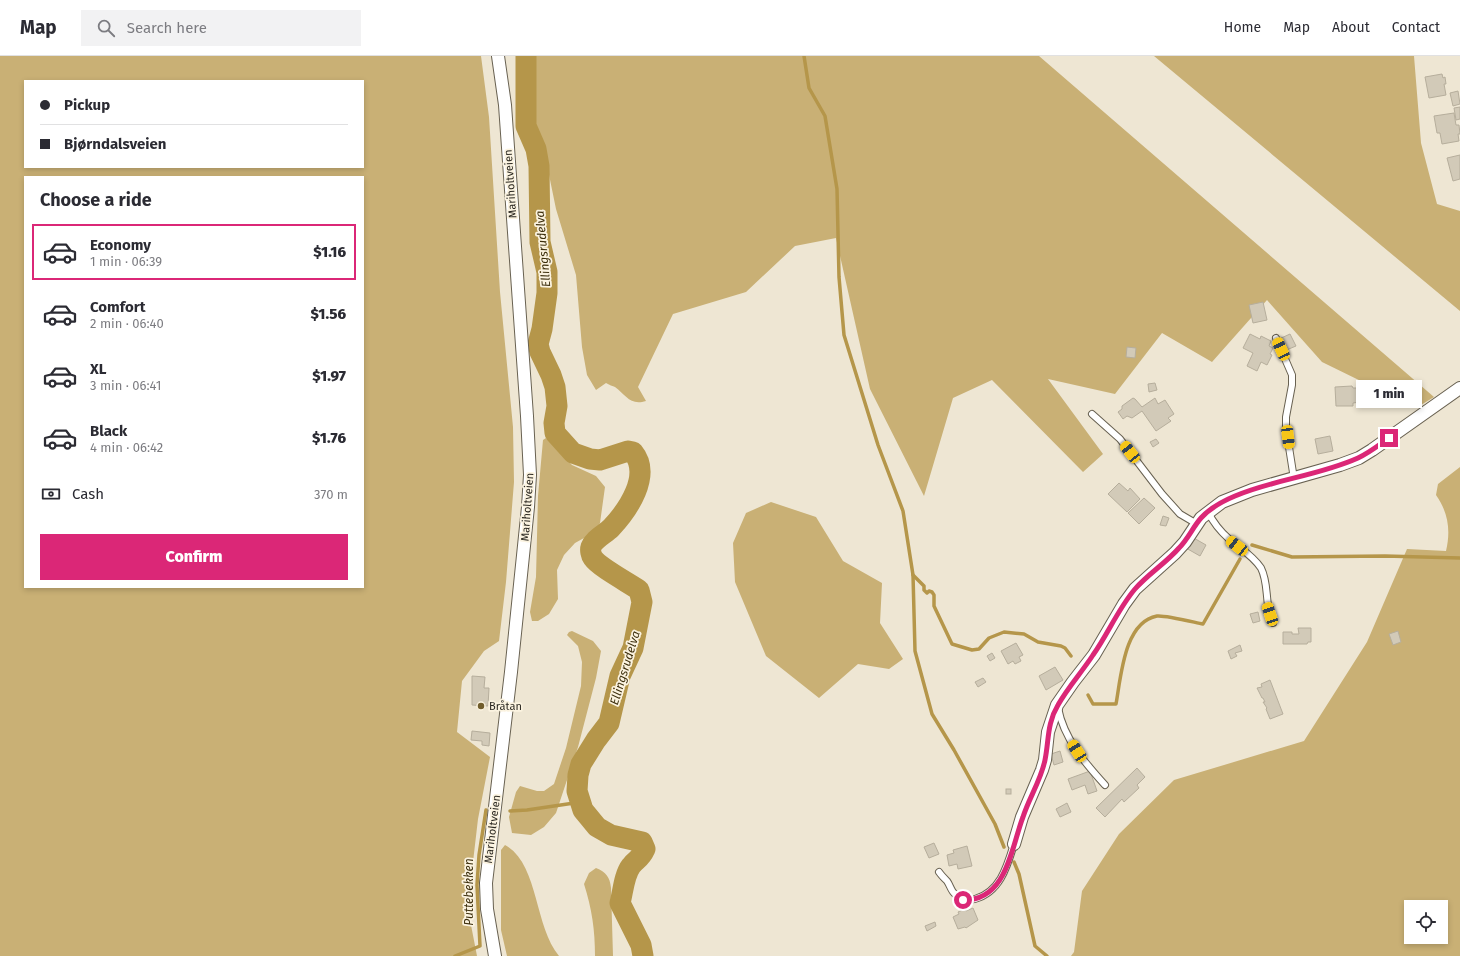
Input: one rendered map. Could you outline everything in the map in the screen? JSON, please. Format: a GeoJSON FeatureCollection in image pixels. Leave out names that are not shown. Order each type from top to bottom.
{"type":"FeatureCollection","features":[{"type":"Feature","properties":{"kind":"street","name":"Mariholtveien"},"geometry":{"type":"LineString","coordinates":[[495,956],[487,909],[486,883],[516,628],[530,475],[528,416],[505,105],[498,56]]}},
{"type":"Feature","properties":{"kind":"street"},"geometry":{"type":"LineString","coordinates":[[1014,844],[1022,817],[1042,770],[1045,760],[1048,732],[1057,705],[1094,655],[1124,604],[1135,589],[1175,553],[1208,512],[1222,502],[1246,492],[1273,483],[1294,479],[1359,458],[1460,388]]}},
{"type":"Feature","properties":{"kind":"lane"},"geometry":{"type":"LineString","coordinates":[[1276,338],[1292,375],[1292,386],[1286,417],[1286,428],[1294,479]]}},
{"type":"Feature","properties":{"kind":"lane"},"geometry":{"type":"LineString","coordinates":[[1092,414],[1120,439],[1162,494],[1180,514],[1197,524]]}},
{"type":"Feature","properties":{"kind":"lane"},"geometry":{"type":"LineString","coordinates":[[1208,512],[1223,534],[1257,562],[1261,569],[1265,584],[1268,606],[1273,623]]}},
{"type":"Feature","properties":{"kind":"lane"},"geometry":{"type":"LineString","coordinates":[[1057,705],[1059,716],[1070,740],[1088,766],[1105,785]]}},
{"type":"Feature","properties":{"kind":"lane"},"geometry":{"type":"LineString","coordinates":[[938,872],[946,880],[955,894],[963,900],[972,900],[982,897],[990,892],[997,884],[1008,865],[1014,844]]}},
{"type":"Feature","properties":{"kind":"shaded area"},"geometry":{"type":"Polygon","coordinates":[[[0,56],[481,56],[489,117],[500,292],[513,427],[514,482],[506,582],[499,641],[484,651],[462,681],[457,732],[490,757],[478,819],[471,879],[471,925],[477,956],[0,956],[0,56]]]}},
{"type":"Feature","properties":{"kind":"shaded area"},"geometry":{"type":"Polygon","coordinates":[[[518,56],[1039,56],[1434,397],[1416,408],[1322,362],[1267,300],[1212,362],[1162,333],[1115,394],[1048,379],[1103,454],[1083,472],[992,380],[953,398],[924,496],[870,389],[836,238],[795,246],[746,292],[673,314],[638,387],[646,401],[632,401],[615,387],[606,383],[596,390],[587,375],[582,347],[576,275],[556,209],[547,165],[523,100],[518,56]]]}},
{"type":"Feature","properties":{"kind":"shaded area"},"geometry":{"type":"Polygon","coordinates":[[[1154,56],[1414,56],[1421,143],[1437,204],[1460,211],[1460,311],[1154,56]]]}},
{"type":"Feature","properties":{"kind":"shaded area"},"geometry":{"type":"Polygon","coordinates":[[[546,438],[572,465],[596,476],[605,487],[600,523],[593,533],[575,543],[564,555],[557,570],[558,599],[549,614],[538,621],[532,621],[530,612],[536,577],[538,496],[543,440],[546,438]]]}},
{"type":"Feature","properties":{"kind":"shaded area"},"geometry":{"type":"Polygon","coordinates":[[[1460,467],[1460,956],[1071,956],[1074,952],[1082,891],[1119,834],[1174,780],[1304,741],[1367,642],[1407,549],[1446,551],[1448,529],[1446,515],[1436,495],[1438,484],[1460,467]]]}},
{"type":"Feature","properties":{"kind":"shaded area"},"geometry":{"type":"Polygon","coordinates":[[[771,502],[816,517],[843,561],[882,583],[880,623],[903,659],[889,669],[858,664],[819,698],[766,656],[735,582],[733,543],[746,513],[771,502]]]}},
{"type":"Feature","properties":{"kind":"shaded area"},"geometry":{"type":"Polygon","coordinates":[[[572,631],[593,641],[601,651],[596,678],[578,747],[556,813],[544,827],[531,835],[512,833],[509,817],[516,792],[520,786],[537,791],[544,791],[554,784],[566,748],[581,686],[582,662],[578,646],[567,635],[572,631]]]}},
{"type":"Feature","properties":{"kind":"shaded area"},"geometry":{"type":"Polygon","coordinates":[[[505,845],[516,854],[524,866],[545,929],[559,956],[507,956],[501,930],[501,850],[505,845]]]}},
{"type":"Feature","properties":{"kind":"shaded area"},"geometry":{"type":"Polygon","coordinates":[[[596,868],[607,875],[611,888],[613,956],[595,956],[592,920],[584,884],[589,873],[596,868]]]}},
{"type":"Feature","properties":{"kind":"building"},"geometry":{"type":"Polygon","coordinates":[[[1442,74],[1443,78],[1445,77],[1446,84],[1444,84],[1446,95],[1429,98],[1425,77],[1442,74]]]}},
{"type":"Feature","properties":{"kind":"building"},"geometry":{"type":"Polygon","coordinates":[[[1458,91],[1460,104],[1453,106],[1450,93],[1458,91]]]}},
{"type":"Feature","properties":{"kind":"building"},"geometry":{"type":"Polygon","coordinates":[[[1460,107],[1460,119],[1456,120],[1454,108],[1460,107]]]}},
{"type":"Feature","properties":{"kind":"building"},"geometry":{"type":"Polygon","coordinates":[[[1454,113],[1456,125],[1459,125],[1459,141],[1442,144],[1440,133],[1437,133],[1434,116],[1454,113]]]}},
{"type":"Feature","properties":{"kind":"building"},"geometry":{"type":"Polygon","coordinates":[[[1460,155],[1460,179],[1453,181],[1447,158],[1460,155]]]}},
{"type":"Feature","properties":{"kind":"building"},"geometry":{"type":"Polygon","coordinates":[[[1263,302],[1267,320],[1253,323],[1249,305],[1263,302]]]}},
{"type":"Feature","properties":{"kind":"building"},"geometry":{"type":"Polygon","coordinates":[[[1250,334],[1260,339],[1261,336],[1271,341],[1269,346],[1273,348],[1270,354],[1272,355],[1267,365],[1261,362],[1257,371],[1247,366],[1253,353],[1243,348],[1250,334]]]}},
{"type":"Feature","properties":{"kind":"building"},"geometry":{"type":"Polygon","coordinates":[[[1290,334],[1296,346],[1284,351],[1279,339],[1290,334]]]}},
{"type":"Feature","properties":{"kind":"building"},"geometry":{"type":"Polygon","coordinates":[[[1127,347],[1136,348],[1135,358],[1126,357],[1127,347]]]}},
{"type":"Feature","properties":{"kind":"building"},"geometry":{"type":"Polygon","coordinates":[[[1155,383],[1157,390],[1149,392],[1148,384],[1155,383]]]}},
{"type":"Feature","properties":{"kind":"building"},"geometry":{"type":"Polygon","coordinates":[[[1352,386],[1353,388],[1359,388],[1360,402],[1353,403],[1353,406],[1336,406],[1335,387],[1352,386]]]}},
{"type":"Feature","properties":{"kind":"building"},"geometry":{"type":"Polygon","coordinates":[[[1133,398],[1142,407],[1155,398],[1158,404],[1165,400],[1174,414],[1168,418],[1171,421],[1156,431],[1142,411],[1132,418],[1127,416],[1123,419],[1118,412],[1122,409],[1122,406],[1133,398]]]}},
{"type":"Feature","properties":{"kind":"building"},"geometry":{"type":"Polygon","coordinates":[[[1330,436],[1333,451],[1318,454],[1315,439],[1330,436]]]}},
{"type":"Feature","properties":{"kind":"building"},"geometry":{"type":"Polygon","coordinates":[[[1156,439],[1159,443],[1153,447],[1150,442],[1156,439]]]}},
{"type":"Feature","properties":{"kind":"building"},"geometry":{"type":"Polygon","coordinates":[[[1119,483],[1128,491],[1130,488],[1140,499],[1127,512],[1108,494],[1119,483]]]}},
{"type":"Feature","properties":{"kind":"building"},"geometry":{"type":"Polygon","coordinates":[[[1144,498],[1155,508],[1139,524],[1128,513],[1144,498]]]}},
{"type":"Feature","properties":{"kind":"building"},"geometry":{"type":"Polygon","coordinates":[[[1163,516],[1169,518],[1166,526],[1160,525],[1163,516]]]}},
{"type":"Feature","properties":{"kind":"building"},"geometry":{"type":"Polygon","coordinates":[[[1192,537],[1206,545],[1200,556],[1186,548],[1192,537]]]}},
{"type":"Feature","properties":{"kind":"building"},"geometry":{"type":"Polygon","coordinates":[[[1258,612],[1260,621],[1253,623],[1250,614],[1258,612]]]}},
{"type":"Feature","properties":{"kind":"building"},"geometry":{"type":"Polygon","coordinates":[[[1298,628],[1311,628],[1311,642],[1308,642],[1307,644],[1283,644],[1283,632],[1299,634],[1298,628]]]}},
{"type":"Feature","properties":{"kind":"building"},"geometry":{"type":"Polygon","coordinates":[[[1398,631],[1401,642],[1393,645],[1389,634],[1398,631]]]}},
{"type":"Feature","properties":{"kind":"building"},"geometry":{"type":"Polygon","coordinates":[[[1016,643],[1023,655],[1019,657],[1021,661],[1015,664],[1013,661],[1008,664],[1001,651],[1016,643]]]}},
{"type":"Feature","properties":{"kind":"building"},"geometry":{"type":"Polygon","coordinates":[[[1240,645],[1242,651],[1235,653],[1237,656],[1231,659],[1228,651],[1240,645]]]}},
{"type":"Feature","properties":{"kind":"building"},"geometry":{"type":"Polygon","coordinates":[[[992,653],[995,658],[990,661],[987,656],[992,653]]]}},
{"type":"Feature","properties":{"kind":"building"},"geometry":{"type":"Polygon","coordinates":[[[1055,667],[1063,680],[1046,690],[1039,676],[1055,667]]]}},
{"type":"Feature","properties":{"kind":"building"},"geometry":{"type":"Polygon","coordinates":[[[472,676],[485,677],[484,688],[489,688],[488,706],[472,705],[472,676]]]}},
{"type":"Feature","properties":{"kind":"building"},"geometry":{"type":"Polygon","coordinates":[[[983,678],[986,682],[978,687],[975,682],[983,678]]]}},
{"type":"Feature","properties":{"kind":"building"},"geometry":{"type":"Polygon","coordinates":[[[1270,680],[1283,714],[1270,719],[1266,709],[1267,708],[1263,702],[1265,702],[1257,688],[1262,687],[1261,684],[1270,680]]]}},
{"type":"Feature","properties":{"kind":"building"},"geometry":{"type":"Polygon","coordinates":[[[472,731],[490,733],[489,746],[482,745],[482,741],[471,740],[472,731]]]}},
{"type":"Feature","properties":{"kind":"building"},"geometry":{"type":"Polygon","coordinates":[[[1060,751],[1063,762],[1054,765],[1051,754],[1060,751]]]}},
{"type":"Feature","properties":{"kind":"building"},"geometry":{"type":"Polygon","coordinates":[[[1137,768],[1145,777],[1137,785],[1139,788],[1124,802],[1122,799],[1105,817],[1096,808],[1137,768]]]}},
{"type":"Feature","properties":{"kind":"building"},"geometry":{"type":"Polygon","coordinates":[[[1090,771],[1097,791],[1088,794],[1085,785],[1072,790],[1068,779],[1090,771]]]}},
{"type":"Feature","properties":{"kind":"building"},"geometry":{"type":"Polygon","coordinates":[[[1006,789],[1011,789],[1011,794],[1006,794],[1006,789]]]}},
{"type":"Feature","properties":{"kind":"building"},"geometry":{"type":"Polygon","coordinates":[[[1067,803],[1071,812],[1060,817],[1056,809],[1067,803]]]}},
{"type":"Feature","properties":{"kind":"building"},"geometry":{"type":"Polygon","coordinates":[[[934,843],[939,854],[929,858],[924,847],[934,843]]]}},
{"type":"Feature","properties":{"kind":"building"},"geometry":{"type":"Polygon","coordinates":[[[967,846],[972,866],[958,869],[957,864],[949,866],[947,855],[954,853],[953,850],[967,846]]]}},
{"type":"Feature","properties":{"kind":"building"},"geometry":{"type":"Polygon","coordinates":[[[973,908],[978,920],[966,928],[958,929],[953,917],[959,914],[958,912],[973,908]]]}},
{"type":"Feature","properties":{"kind":"building"},"geometry":{"type":"Polygon","coordinates":[[[935,922],[936,926],[927,931],[925,926],[935,922]]]}},
{"type":"Feature","properties":{"kind":"waterway","name":"Ellingsrudelva"},"geometry":{"type":"LineString","coordinates":[[526,56],[526,126],[536,149],[539,166],[540,242],[547,272],[547,293],[542,329],[538,344],[555,387],[557,406],[554,423],[555,433],[573,453],[590,459],[600,460],[628,451],[633,452],[638,461],[640,471],[636,492],[624,512],[618,521],[592,544],[591,548],[593,558],[596,562],[639,590],[642,602],[633,648],[620,676],[609,723],[581,764],[578,775],[577,791],[583,810],[597,827],[611,835],[642,842],[645,849],[629,870],[625,879],[620,903],[641,945],[643,956]]}},
{"type":"Feature","properties":{"kind":"waterway"},"geometry":{"type":"LineString","coordinates":[[804,56],[809,88],[825,116],[837,189],[839,277],[844,335],[878,445],[903,511],[913,575],[915,651],[932,714],[995,824],[1004,847]]}},
{"type":"Feature","properties":{"kind":"waterway"},"geometry":{"type":"LineString","coordinates":[[1252,545],[1292,557],[1385,556],[1460,558]]}},
{"type":"Feature","properties":{"kind":"waterway"},"geometry":{"type":"LineString","coordinates":[[1088,695],[1093,704],[1116,704],[1122,666],[1131,639],[1137,628],[1146,620],[1157,616],[1203,624],[1240,559]]}},
{"type":"Feature","properties":{"kind":"waterway"},"geometry":{"type":"LineString","coordinates":[[913,575],[924,586],[924,590],[927,593],[929,591],[934,595],[934,606],[952,644],[972,650],[979,649],[989,638],[1004,632],[1024,634],[1038,642],[1061,646],[1065,648],[1071,656]]}},
{"type":"Feature","properties":{"kind":"waterway","name":"Puttebekken"},"geometry":{"type":"LineString","coordinates":[[510,811],[581,802]]}},
{"type":"Feature","properties":{"kind":"waterway","name":"Puttebekken"},"geometry":{"type":"LineString","coordinates":[[455,956],[480,946],[477,885],[479,855],[486,810]]}},
{"type":"Feature","properties":{"kind":"waterway"},"geometry":{"type":"LineString","coordinates":[[1014,862],[1019,874],[1035,946],[1047,956]]}},
{"type":"Feature","properties":{"kind":"place","name":"Bråtan"},"geometry":{"type":"Point","coordinates":[481,706]}},
{"type":"Feature","properties":{"kind":"route"},"geometry":{"type":"LineString","coordinates":[[963,900],[972,900],[982,897],[990,892],[997,884],[1008,865],[1022,817],[1042,770],[1045,760],[1048,732],[1052,716],[1057,705],[1094,655],[1124,604],[1146,577],[1175,553],[1185,542],[1201,518],[1222,502],[1273,483],[1294,479],[1359,458],[1389,438]]}}]}
